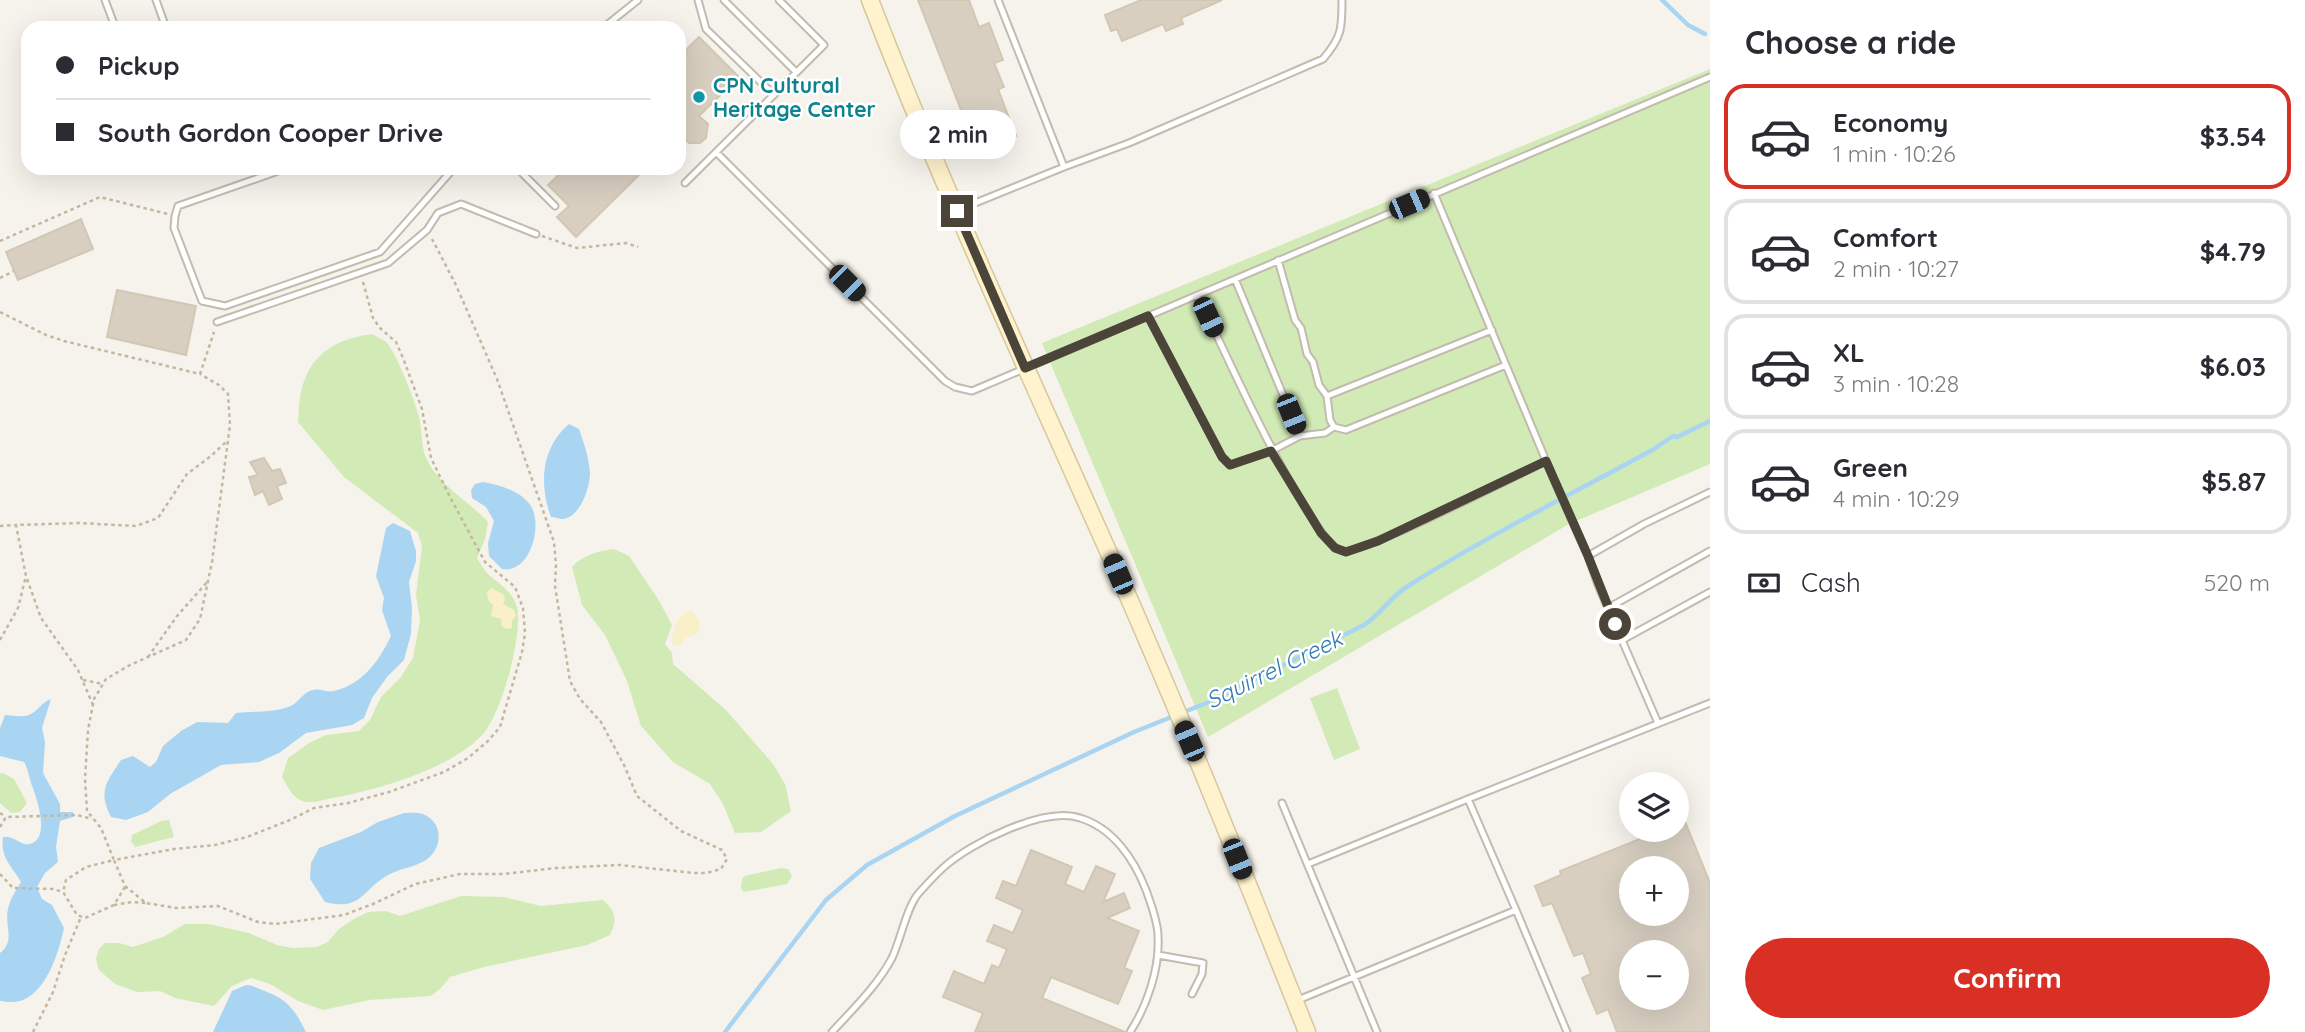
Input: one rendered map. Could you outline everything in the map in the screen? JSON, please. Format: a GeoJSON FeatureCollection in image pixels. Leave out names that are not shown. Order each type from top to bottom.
{"type":"FeatureCollection","features":[{"type":"Feature","properties":{"kind":"main road"},"geometry":{"type":"LineString","coordinates":[[870,0],[957,211],[1172,699],[1307,1032]]}},
{"type":"Feature","properties":{"kind":"lane"},"geometry":{"type":"LineString","coordinates":[[105,0],[113,21]]}},
{"type":"Feature","properties":{"kind":"lane"},"geometry":{"type":"LineString","coordinates":[[156,0],[163,21]]}},
{"type":"Feature","properties":{"kind":"lane"},"geometry":{"type":"LineString","coordinates":[[612,21],[638,0]]}},
{"type":"Feature","properties":{"kind":"lane"},"geometry":{"type":"LineString","coordinates":[[698,0],[706,29],[774,95]]}},
{"type":"Feature","properties":{"kind":"lane"},"geometry":{"type":"LineString","coordinates":[[724,0],[796,72]]}},
{"type":"Feature","properties":{"kind":"lane"},"geometry":{"type":"LineString","coordinates":[[685,183],[824,45],[779,0]]}},
{"type":"Feature","properties":{"kind":"lane"},"geometry":{"type":"LineString","coordinates":[[998,0],[1064,167]]}},
{"type":"Feature","properties":{"kind":"lane"},"geometry":{"type":"LineString","coordinates":[[957,211],[1129,143],[1323,59],[1337,42],[1342,21],[1342,0]]}},
{"type":"Feature","properties":{"kind":"lane"},"geometry":{"type":"LineString","coordinates":[[716,152],[945,381],[955,387],[972,391],[1710,77]]}},
{"type":"Feature","properties":{"kind":"lane"},"geometry":{"type":"LineString","coordinates":[[267,175],[178,206],[174,228],[202,301],[225,306],[380,252],[448,175]]}},
{"type":"Feature","properties":{"kind":"lane"},"geometry":{"type":"LineString","coordinates":[[524,175],[555,206]]}},
{"type":"Feature","properties":{"kind":"lane"},"geometry":{"type":"LineString","coordinates":[[1434,193],[1658,723]]}},
{"type":"Feature","properties":{"kind":"lane"},"geometry":{"type":"LineString","coordinates":[[218,322],[388,263],[427,230],[438,213],[461,204],[536,234]]}},
{"type":"Feature","properties":{"kind":"lane"},"geometry":{"type":"LineString","coordinates":[[1278,260],[1307,354],[1313,362],[1319,385],[1327,396],[1329,419],[1334,427],[1346,430],[1506,365]]}},
{"type":"Feature","properties":{"kind":"lane"},"geometry":{"type":"LineString","coordinates":[[1235,279],[1300,436]]}},
{"type":"Feature","properties":{"kind":"lane"},"geometry":{"type":"LineString","coordinates":[[1198,295],[1271,451],[1321,533],[1335,548],[1346,552],[1378,541],[1546,461]]}},
{"type":"Feature","properties":{"kind":"lane"},"geometry":{"type":"LineString","coordinates":[[1148,316],[1222,457],[1230,465],[1271,451],[1300,436],[1325,433],[1334,427]]}},
{"type":"Feature","properties":{"kind":"lane"},"geometry":{"type":"LineString","coordinates":[[1327,396],[1492,330]]}},
{"type":"Feature","properties":{"kind":"lane"},"geometry":{"type":"LineString","coordinates":[[1588,556],[1644,524],[1710,492]]}},
{"type":"Feature","properties":{"kind":"lane"},"geometry":{"type":"LineString","coordinates":[[1608,608],[1710,551]]}},
{"type":"Feature","properties":{"kind":"lane"},"geometry":{"type":"LineString","coordinates":[[1622,640],[1710,592]]}},
{"type":"Feature","properties":{"kind":"lane"},"geometry":{"type":"LineString","coordinates":[[1308,864],[1710,703]]}},
{"type":"Feature","properties":{"kind":"lane"},"geometry":{"type":"LineString","coordinates":[[1468,799],[1567,1032]]}},
{"type":"Feature","properties":{"kind":"lane"},"geometry":{"type":"LineString","coordinates":[[1282,803],[1377,1032]]}},
{"type":"Feature","properties":{"kind":"lane"},"geometry":{"type":"LineString","coordinates":[[832,1032],[879,979],[892,957],[916,897],[945,866],[995,834],[1050,815],[1079,817],[1100,827],[1114,838],[1136,868],[1147,892],[1158,934],[1158,954],[1141,1016],[1130,1032]]}},
{"type":"Feature","properties":{"kind":"lane"},"geometry":{"type":"LineString","coordinates":[[1295,1002],[1516,910]]}},
{"type":"Feature","properties":{"kind":"lane"},"geometry":{"type":"LineString","coordinates":[[1158,954],[1203,963],[1202,974],[1192,994]]}},
{"type":"Feature","properties":{"kind":"path"},"geometry":{"type":"LineString","coordinates":[[0,241],[100,197],[175,216]]}},
{"type":"Feature","properties":{"kind":"path"},"geometry":{"type":"LineString","coordinates":[[0,874],[12,888],[53,889],[63,892],[77,915],[85,918],[124,902],[176,908],[218,906],[258,922],[275,924],[344,915],[415,884],[460,874],[504,874],[620,865],[706,873],[722,869],[727,859],[722,850],[681,831],[637,796],[601,722],[580,699],[570,681],[558,613],[554,542],[498,379],[455,283],[427,230]]}},
{"type":"Feature","properties":{"kind":"path"},"geometry":{"type":"LineString","coordinates":[[536,234],[577,248],[626,243],[638,247]]}},
{"type":"Feature","properties":{"kind":"path"},"geometry":{"type":"LineString","coordinates":[[0,278],[14,271]]}},
{"type":"Feature","properties":{"kind":"path"},"geometry":{"type":"LineString","coordinates":[[63,892],[66,880],[86,867],[247,837],[314,808],[348,803],[389,792],[444,772],[468,758],[500,727],[522,652],[525,633],[523,608],[515,587],[485,562],[431,458],[422,409],[403,358],[396,342],[373,318],[361,274]]}},
{"type":"Feature","properties":{"kind":"path"},"geometry":{"type":"LineString","coordinates":[[0,312],[64,341],[200,374],[228,394],[230,425],[209,580],[200,619],[186,640],[106,679],[93,705],[88,730],[85,779],[87,811],[101,828],[125,886],[146,903]]}},
{"type":"Feature","properties":{"kind":"path"},"geometry":{"type":"LineString","coordinates":[[200,374],[218,322]]}},
{"type":"Feature","properties":{"kind":"path"},"geometry":{"type":"LineString","coordinates":[[0,526],[79,523],[136,526],[158,518],[187,474],[228,440]]}},
{"type":"Feature","properties":{"kind":"path"},"geometry":{"type":"LineString","coordinates":[[16,525],[26,576],[41,618],[78,670],[93,705]]}},
{"type":"Feature","properties":{"kind":"path"},"geometry":{"type":"LineString","coordinates":[[0,640],[18,608],[26,576]]}},
{"type":"Feature","properties":{"kind":"path"},"geometry":{"type":"LineString","coordinates":[[147,658],[177,615],[209,580]]}},
{"type":"Feature","properties":{"kind":"path"},"geometry":{"type":"LineString","coordinates":[[83,680],[103,684]]}},
{"type":"Feature","properties":{"kind":"path"},"geometry":{"type":"LineString","coordinates":[[0,813],[6,817],[77,814],[95,820]]}},
{"type":"Feature","properties":{"kind":"path"},"geometry":{"type":"LineString","coordinates":[[0,827],[6,817]]}},
{"type":"Feature","properties":{"kind":"path"},"geometry":{"type":"LineString","coordinates":[[114,905],[125,886]]}},
{"type":"Feature","properties":{"kind":"path"},"geometry":{"type":"LineString","coordinates":[[33,1032],[53,992],[82,917]]}},
{"type":"Feature","properties":{"kind":"green space"},"geometry":{"type":"Polygon","coordinates":[[[1710,69],[1710,464],[1569,524],[1208,737],[1042,343],[1710,69]]]}},
{"type":"Feature","properties":{"kind":"green space"},"geometry":{"type":"Polygon","coordinates":[[[372,334],[386,342],[400,366],[417,410],[425,455],[430,465],[444,483],[488,522],[477,558],[486,572],[515,601],[517,635],[504,692],[497,709],[483,734],[469,746],[453,758],[414,776],[352,794],[307,802],[295,796],[282,777],[288,758],[326,735],[359,731],[370,720],[381,697],[400,678],[413,658],[420,620],[416,595],[422,546],[418,533],[344,477],[298,422],[302,388],[319,356],[348,339],[372,334]]]}},
{"type":"Feature","properties":{"kind":"green space"},"geometry":{"type":"Polygon","coordinates":[[[614,549],[629,556],[672,625],[665,644],[672,653],[673,664],[726,710],[773,764],[785,784],[791,811],[761,832],[735,833],[723,804],[710,784],[673,762],[641,726],[627,681],[605,635],[582,605],[572,567],[586,556],[614,549]]]}},
{"type":"Feature","properties":{"kind":"green space"},"geometry":{"type":"Polygon","coordinates":[[[1337,688],[1360,749],[1334,760],[1310,698],[1337,688]]]}},
{"type":"Feature","properties":{"kind":"green space"},"geometry":{"type":"Polygon","coordinates":[[[0,774],[14,779],[27,803],[20,812],[11,813],[0,803],[0,774]]]}},
{"type":"Feature","properties":{"kind":"green space"},"geometry":{"type":"Polygon","coordinates":[[[169,820],[174,837],[135,847],[131,841],[132,835],[169,820]]]}},
{"type":"Feature","properties":{"kind":"green space"},"geometry":{"type":"Polygon","coordinates":[[[781,868],[788,869],[792,876],[787,884],[744,892],[741,888],[745,876],[781,868]]]}},
{"type":"Feature","properties":{"kind":"green space"},"geometry":{"type":"Polygon","coordinates":[[[461,896],[504,897],[541,906],[603,900],[613,913],[614,925],[610,935],[587,945],[450,977],[431,996],[369,1000],[323,1010],[298,1001],[270,984],[251,978],[232,986],[214,1006],[175,998],[160,991],[137,992],[115,984],[99,970],[96,959],[99,949],[105,943],[133,947],[163,937],[185,924],[209,924],[249,933],[277,945],[292,948],[317,947],[328,942],[339,929],[368,912],[386,911],[400,916],[461,896]]]}},
{"type":"Feature","properties":{"kind":"sand"},"geometry":{"type":"Polygon","coordinates":[[[492,588],[504,595],[503,604],[514,610],[516,616],[512,621],[512,628],[506,629],[502,626],[501,619],[491,616],[493,605],[488,600],[487,592],[492,588]]]}},
{"type":"Feature","properties":{"kind":"sand"},"geometry":{"type":"Polygon","coordinates":[[[691,610],[699,621],[699,630],[697,634],[685,638],[679,646],[674,646],[671,641],[676,622],[681,615],[691,610]]]}},
{"type":"Feature","properties":{"kind":"water"},"geometry":{"type":"Polygon","coordinates":[[[569,424],[579,429],[590,479],[579,508],[569,517],[562,519],[551,517],[544,480],[553,444],[569,424]]]}},
{"type":"Feature","properties":{"kind":"water"},"geometry":{"type":"Polygon","coordinates":[[[483,482],[516,493],[527,501],[534,515],[534,536],[527,557],[512,569],[502,569],[489,556],[488,543],[494,521],[486,507],[472,498],[471,490],[475,484],[483,482]]]}},
{"type":"Feature","properties":{"kind":"water"},"geometry":{"type":"Polygon","coordinates":[[[393,523],[410,531],[416,551],[416,561],[409,582],[411,634],[404,660],[372,698],[364,718],[352,725],[306,733],[279,753],[259,762],[221,765],[170,794],[148,812],[126,820],[111,817],[104,794],[111,775],[121,760],[133,756],[150,767],[156,762],[163,746],[197,722],[228,723],[236,713],[285,708],[310,691],[344,688],[369,670],[391,636],[382,610],[384,598],[376,576],[386,528],[393,523]]]}},
{"type":"Feature","properties":{"kind":"water"},"geometry":{"type":"Polygon","coordinates":[[[51,699],[42,728],[45,742],[43,773],[60,804],[60,812],[73,812],[73,817],[60,821],[56,847],[58,862],[45,873],[37,887],[42,899],[52,905],[64,928],[51,969],[39,988],[20,1001],[0,1001],[0,953],[9,938],[9,905],[21,882],[3,851],[3,837],[29,844],[36,841],[41,819],[24,762],[0,756],[0,728],[5,715],[29,715],[51,699]]]}},
{"type":"Feature","properties":{"kind":"water"},"geometry":{"type":"Polygon","coordinates":[[[404,813],[423,814],[435,824],[439,837],[431,855],[422,862],[390,874],[355,901],[347,904],[325,902],[310,879],[311,863],[319,848],[404,813]]]}},
{"type":"Feature","properties":{"kind":"water"},"geometry":{"type":"Polygon","coordinates":[[[246,985],[271,993],[284,1001],[298,1017],[306,1032],[213,1032],[232,991],[246,985]]]}},
{"type":"Feature","properties":{"kind":"building"},"geometry":{"type":"Polygon","coordinates":[[[918,0],[969,0],[979,27],[989,23],[1003,60],[994,63],[1004,87],[998,89],[1016,136],[977,151],[918,0]]]}},
{"type":"Feature","properties":{"kind":"building"},"geometry":{"type":"Polygon","coordinates":[[[1141,0],[1222,0],[1181,18],[1183,24],[1166,31],[1163,24],[1122,41],[1117,29],[1111,31],[1105,15],[1141,0]]]}},
{"type":"Feature","properties":{"kind":"building","name":"CPN Cultural Heritage Center"},"geometry":{"type":"Polygon","coordinates":[[[699,37],[739,77],[699,116],[708,124],[706,138],[700,143],[689,143],[686,140],[686,50],[699,37]]]}},
{"type":"Feature","properties":{"kind":"building"},"geometry":{"type":"Polygon","coordinates":[[[559,175],[639,175],[576,237],[557,217],[569,206],[548,185],[559,175]]]}},
{"type":"Feature","properties":{"kind":"building"},"geometry":{"type":"Polygon","coordinates":[[[81,219],[93,249],[18,280],[6,252],[81,219]]]}},
{"type":"Feature","properties":{"kind":"building"},"geometry":{"type":"Polygon","coordinates":[[[117,290],[196,306],[186,355],[107,337],[117,290]]]}},
{"type":"Feature","properties":{"kind":"building"},"geometry":{"type":"Polygon","coordinates":[[[264,458],[272,471],[280,469],[286,483],[277,486],[282,499],[269,505],[263,491],[255,495],[249,477],[258,475],[250,462],[264,458]]]}},
{"type":"Feature","properties":{"kind":"building"},"geometry":{"type":"Polygon","coordinates":[[[1689,831],[1710,883],[1710,1032],[1617,1032],[1608,1009],[1597,1014],[1582,978],[1591,974],[1583,953],[1574,956],[1552,903],[1543,906],[1535,886],[1561,875],[1560,871],[1632,842],[1689,842],[1689,831]]]}},
{"type":"Feature","properties":{"kind":"building"},"geometry":{"type":"Polygon","coordinates":[[[1031,850],[1072,867],[1065,884],[1084,892],[1096,866],[1115,874],[1103,902],[1124,893],[1130,908],[1107,918],[1139,931],[1124,968],[1132,971],[1118,1004],[1051,977],[1042,998],[1125,1032],[975,1032],[983,1013],[943,997],[954,971],[984,984],[992,965],[999,968],[1007,949],[987,941],[994,925],[1013,933],[1023,910],[996,898],[1003,881],[1016,886],[1031,850]]]}},
{"type":"Feature","properties":{"kind":"waterway"},"geometry":{"type":"LineString","coordinates":[[1662,0],[1688,25],[1705,34]]}},
{"type":"Feature","properties":{"kind":"waterway","name":"Squirrel Creek"},"geometry":{"type":"LineString","coordinates":[[725,1032],[826,900],[867,865],[955,816],[1134,732],[1209,702],[1364,625],[1402,590],[1438,568],[1673,436],[1677,437],[1710,421]]}},
{"type":"Feature","properties":{"kind":"place","name":"CPN Cultural Heritage Center"},"geometry":{"type":"Point","coordinates":[699,97]}},
{"type":"Feature","properties":{"kind":"route"},"geometry":{"type":"LineString","coordinates":[[957,211],[1025,368],[1148,316],[1222,457],[1230,465],[1271,451],[1321,533],[1335,548],[1346,552],[1378,541],[1546,461],[1615,624]]}}]}
